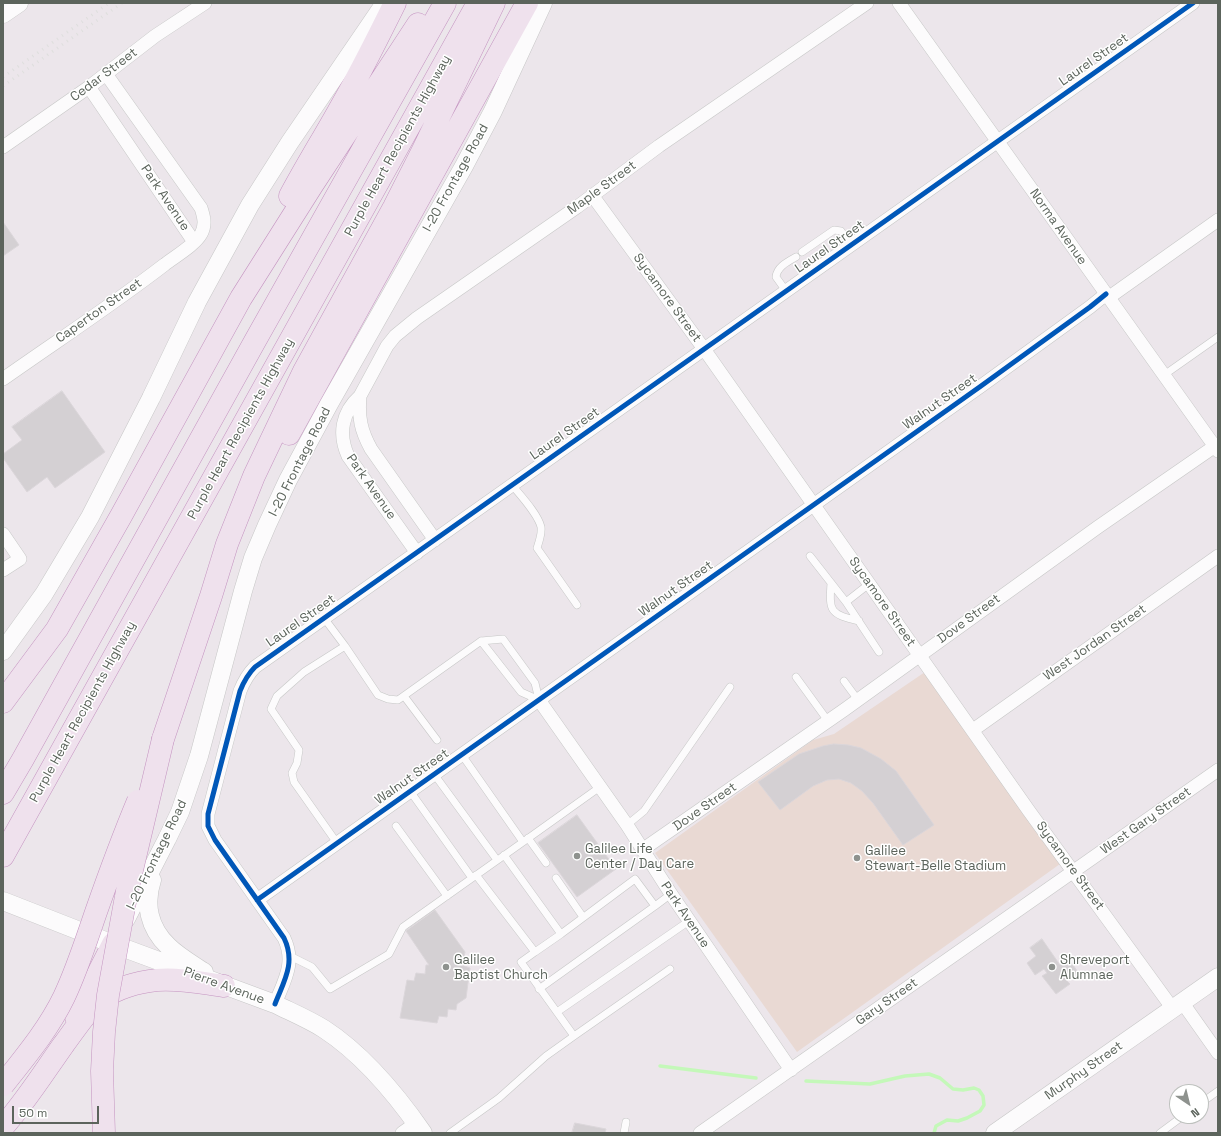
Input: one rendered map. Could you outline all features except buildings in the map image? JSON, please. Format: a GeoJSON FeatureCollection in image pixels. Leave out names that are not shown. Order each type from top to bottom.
{"type":"FeatureCollection","features":[{"type":"Feature","properties":{"kind":"highway"},"geometry":{"type":"LineString","coordinates":[[3,702],[57,629],[86,580],[241,298],[278,220],[311,158],[354,83],[395,3]]}},
{"type":"Feature","properties":{"kind":"highway"},"geometry":{"type":"LineString","coordinates":[[241,298],[313,184],[432,3]]}},
{"type":"Feature","properties":{"kind":"highway"},"geometry":{"type":"LineString","coordinates":[[3,793],[444,3]]}},
{"type":"Feature","properties":{"kind":"highway","name":"Purple Heart Recipients Highway"},"geometry":{"type":"LineString","coordinates":[[3,856],[478,3]]}},
{"type":"Feature","properties":{"kind":"highway"},"geometry":{"type":"LineString","coordinates":[[3,1085],[48,1025],[63,998],[77,967],[126,828],[163,739],[212,596],[227,544],[257,469],[304,371],[394,207],[423,150],[494,3]]}},
{"type":"Feature","properties":{"kind":"highway"},"geometry":{"type":"LineString","coordinates":[[212,596],[250,510],[271,467],[527,3]]}},
{"type":"Feature","properties":{"kind":"highway"},"geometry":{"type":"LineString","coordinates":[[3,717],[25,684],[38,656]]}},
{"type":"Feature","properties":{"kind":"highway"},"geometry":{"type":"LineString","coordinates":[[104,1133],[102,1071],[108,995],[126,891],[163,739]]}},
{"type":"Feature","properties":{"kind":"highway"},"geometry":{"type":"LineString","coordinates":[[54,1058],[113,944]]}},
{"type":"Feature","properties":{"kind":"highway"},"geometry":{"type":"LineString","coordinates":[[3,1127],[26,1099],[87,1013],[103,998],[118,989],[137,983],[158,980],[177,980],[224,986]]}},
{"type":"Feature","properties":{"kind":"main road"},"geometry":{"type":"LineString","coordinates":[[3,14],[19,3]]}},
{"type":"Feature","properties":{"kind":"main road"},"geometry":{"type":"LineString","coordinates":[[3,651],[44,594],[90,517],[151,398],[197,302],[250,205],[290,142],[385,3]]}},
{"type":"Feature","properties":{"kind":"main road","name":"I-20 Frontage Road"},"geometry":{"type":"LineString","coordinates":[[113,944],[180,812],[199,756],[243,591],[253,558],[267,524],[288,480],[329,404],[468,159],[493,111],[543,3]]}},
{"type":"Feature","properties":{"kind":"main road"},"geometry":{"type":"LineString","coordinates":[[173,827],[150,886],[148,908],[151,922],[159,936],[168,947],[224,986]]}},
{"type":"Feature","properties":{"kind":"main road","name":"Pierre Avenue"},"geometry":{"type":"LineString","coordinates":[[6,903],[275,1004],[324,1029],[347,1046],[390,1089],[414,1130]]}},
{"type":"Feature","properties":{"kind":"main road","name":"Murphy Street"},"geometry":{"type":"LineString","coordinates":[[995,1133],[1218,977]]}},
{"type":"Feature","properties":{"kind":"street","name":"Cedar Street"},"geometry":{"type":"LineString","coordinates":[[3,147],[89,87],[155,36],[205,3]]}},
{"type":"Feature","properties":{"kind":"street","name":"Maple Street"},"geometry":{"type":"LineString","coordinates":[[360,396],[387,346],[395,336],[417,318],[732,96],[867,3]]}},
{"type":"Feature","properties":{"kind":"street","name":"Norma Avenue"},"geometry":{"type":"LineString","coordinates":[[899,3],[1107,296],[1217,447]]}},
{"type":"Feature","properties":{"kind":"street","name":"Laurel Street"},"geometry":{"type":"LineString","coordinates":[[275,1004],[290,966],[288,944],[214,840],[208,826],[208,814],[240,691],[245,680],[255,667],[1193,3]]}},
{"type":"Feature","properties":{"kind":"street","name":"Park Avenue"},"geometry":{"type":"LineString","coordinates":[[89,87],[194,242],[201,235],[204,226],[204,217],[201,208],[106,74]]}},
{"type":"Feature","properties":{"kind":"street","name":"Sycamore Street"},"geometry":{"type":"LineString","coordinates":[[592,195],[704,349],[1074,872],[1177,1005],[1218,1053]]}},
{"type":"Feature","properties":{"kind":"street","name":"Walnut Street"},"geometry":{"type":"LineString","coordinates":[[257,900],[814,505],[1090,307],[1218,220]]}},
{"type":"Feature","properties":{"kind":"street","name":"Caperton Street"},"geometry":{"type":"LineString","coordinates":[[3,379],[194,242]]}},
{"type":"Feature","properties":{"kind":"street","name":"Park Avenue"},"geometry":{"type":"LineString","coordinates":[[360,396],[358,410],[364,437],[435,540]]}},
{"type":"Feature","properties":{"kind":"street","name":"Park Avenue"},"geometry":{"type":"LineString","coordinates":[[360,396],[349,408],[344,420],[342,432],[344,448],[348,456],[417,553]]}},
{"type":"Feature","properties":{"kind":"street","name":"Dove Street"},"geometry":{"type":"LineString","coordinates":[[642,850],[1217,447]]}},
{"type":"Feature","properties":{"kind":"street"},"geometry":{"type":"LineString","coordinates":[[3,534],[20,559],[3,570]]}},
{"type":"Feature","properties":{"kind":"street","name":"West Jordan Street"},"geometry":{"type":"LineString","coordinates":[[973,730],[1218,556]]}},
{"type":"Feature","properties":{"kind":"street","name":"Park Avenue"},"geometry":{"type":"LineString","coordinates":[[540,700],[627,825],[689,921],[791,1070]]}},
{"type":"Feature","properties":{"kind":"street","name":"West Gary Street"},"geometry":{"type":"LineString","coordinates":[[1074,872],[1218,770]]}},
{"type":"Feature","properties":{"kind":"street","name":"Gary Street"},"geometry":{"type":"LineString","coordinates":[[700,1133],[1074,872]]}},
{"type":"Feature","properties":{"kind":"lane"},"geometry":{"type":"LineString","coordinates":[[802,252],[834,230],[841,230],[852,245]]}},
{"type":"Feature","properties":{"kind":"lane"},"geometry":{"type":"LineString","coordinates":[[786,291],[776,278],[776,273],[779,268],[796,257]]}},
{"type":"Feature","properties":{"kind":"lane"},"geometry":{"type":"LineString","coordinates":[[1164,375],[1218,338]]}},
{"type":"Feature","properties":{"kind":"lane"},"geometry":{"type":"LineString","coordinates":[[512,485],[538,519],[541,528],[540,537],[536,548],[577,605]]}},
{"type":"Feature","properties":{"kind":"lane"},"geometry":{"type":"LineString","coordinates":[[810,556],[846,602],[879,652]]}},
{"type":"Feature","properties":{"kind":"lane"},"geometry":{"type":"LineString","coordinates":[[831,583],[830,603],[834,612],[842,617],[859,621]]}},
{"type":"Feature","properties":{"kind":"lane"},"geometry":{"type":"LineString","coordinates":[[846,602],[869,584]]}},
{"type":"Feature","properties":{"kind":"lane"},"geometry":{"type":"LineString","coordinates":[[324,618],[378,695],[388,699],[398,700],[480,641],[521,692],[540,700]]}},
{"type":"Feature","properties":{"kind":"lane","name":"Park Avenue"},"geometry":{"type":"LineString","coordinates":[[480,641],[503,639],[535,683],[540,700]]}},
{"type":"Feature","properties":{"kind":"lane"},"geometry":{"type":"LineString","coordinates":[[337,843],[294,782],[292,773],[297,762],[299,750],[271,709],[277,696],[304,672],[345,646]]}},
{"type":"Feature","properties":{"kind":"lane"},"geometry":{"type":"LineString","coordinates":[[796,677],[828,721]]}},
{"type":"Feature","properties":{"kind":"lane"},"geometry":{"type":"LineString","coordinates":[[844,681],[858,700]]}},
{"type":"Feature","properties":{"kind":"lane"},"geometry":{"type":"LineString","coordinates":[[627,825],[644,811],[730,687]]}},
{"type":"Feature","properties":{"kind":"lane"},"geometry":{"type":"LineString","coordinates":[[404,696],[437,740]]}},
{"type":"Feature","properties":{"kind":"lane"},"geometry":{"type":"LineString","coordinates":[[462,755],[526,840],[546,863]]}},
{"type":"Feature","properties":{"kind":"lane"},"geometry":{"type":"LineString","coordinates":[[434,774],[561,934]]}},
{"type":"Feature","properties":{"kind":"lane"},"geometry":{"type":"LineString","coordinates":[[290,956],[312,967],[330,989],[389,954],[403,927],[600,787]]}},
{"type":"Feature","properties":{"kind":"lane"},"geometry":{"type":"LineString","coordinates":[[410,791],[474,876],[535,952]]}},
{"type":"Feature","properties":{"kind":"lane"},"geometry":{"type":"LineString","coordinates":[[396,826],[447,896]]}},
{"type":"Feature","properties":{"kind":"lane"},"geometry":{"type":"LineString","coordinates":[[556,878],[583,917]]}},
{"type":"Feature","properties":{"kind":"lane"},"geometry":{"type":"LineString","coordinates":[[574,1036],[521,962],[635,879],[655,906]]}},
{"type":"Feature","properties":{"kind":"lane"},"geometry":{"type":"LineString","coordinates":[[539,989],[671,894]]}},
{"type":"Feature","properties":{"kind":"lane"},"geometry":{"type":"LineString","coordinates":[[556,1012],[689,921]]}},
{"type":"Feature","properties":{"kind":"lane"},"geometry":{"type":"LineString","coordinates":[[450,1133],[499,1098],[546,1056],[670,969]]}},
{"type":"Feature","properties":{"kind":"lane"},"geometry":{"type":"LineString","coordinates":[[1209,1097],[1218,1091]]}},
{"type":"Feature","properties":{"kind":"lane"},"geometry":{"type":"LineString","coordinates":[[624,1133],[626,1122]]}},
{"type":"Feature","properties":{"kind":"lane"},"geometry":{"type":"LineString","coordinates":[[1160,1133],[1172,1124]]}},
{"type":"Feature","properties":{"kind":"shaded area","name":"Galilee Stewart-Belle Stadium"},"geometry":{"type":"Polygon","coordinates":[[[925,672],[1060,864],[797,1052],[655,853],[813,740],[834,734],[925,672]]]}},
{"type":"Feature","properties":{"kind":"waterway"},"geometry":{"type":"LineString","coordinates":[[660,1066],[756,1078]]}},
{"type":"Feature","properties":{"kind":"waterway"},"geometry":{"type":"LineString","coordinates":[[806,1081],[870,1084],[905,1076],[929,1074],[940,1078],[953,1089],[963,1090],[974,1088],[979,1090],[983,1096],[984,1105],[980,1111],[958,1121],[947,1120],[936,1126],[934,1133]]}},
{"type":"Feature","properties":{"kind":"railway"},"geometry":{"type":"LineString","coordinates":[[3,77],[109,3]]}},
{"type":"Feature","properties":{"kind":"railway"},"geometry":{"type":"LineString","coordinates":[[3,86],[122,3]]}},
{"type":"Feature","properties":{"kind":"cycle path"},"geometry":{"type":"LineString","coordinates":[[275,1004],[285,980],[289,964],[289,956],[284,938],[215,840],[208,826],[208,814],[240,691],[246,678],[255,667],[1193,3]]}},
{"type":"Feature","properties":{"kind":"cycle path"},"geometry":{"type":"LineString","coordinates":[[257,900],[981,386],[1106,294]]}},
{"type":"Feature","properties":{"kind":"place","name":"Galilee Life Center / Day Care"},"geometry":{"type":"Point","coordinates":[577,856]}},
{"type":"Feature","properties":{"kind":"place","name":"Galilee Stewart-Belle Stadium"},"geometry":{"type":"Point","coordinates":[857,858]}},
{"type":"Feature","properties":{"kind":"place","name":"Galilee Baptist Church"},"geometry":{"type":"Point","coordinates":[446,967]}},
{"type":"Feature","properties":{"kind":"place","name":"Shreveport Alumnae"},"geometry":{"type":"Point","coordinates":[1052,967]}}]}
